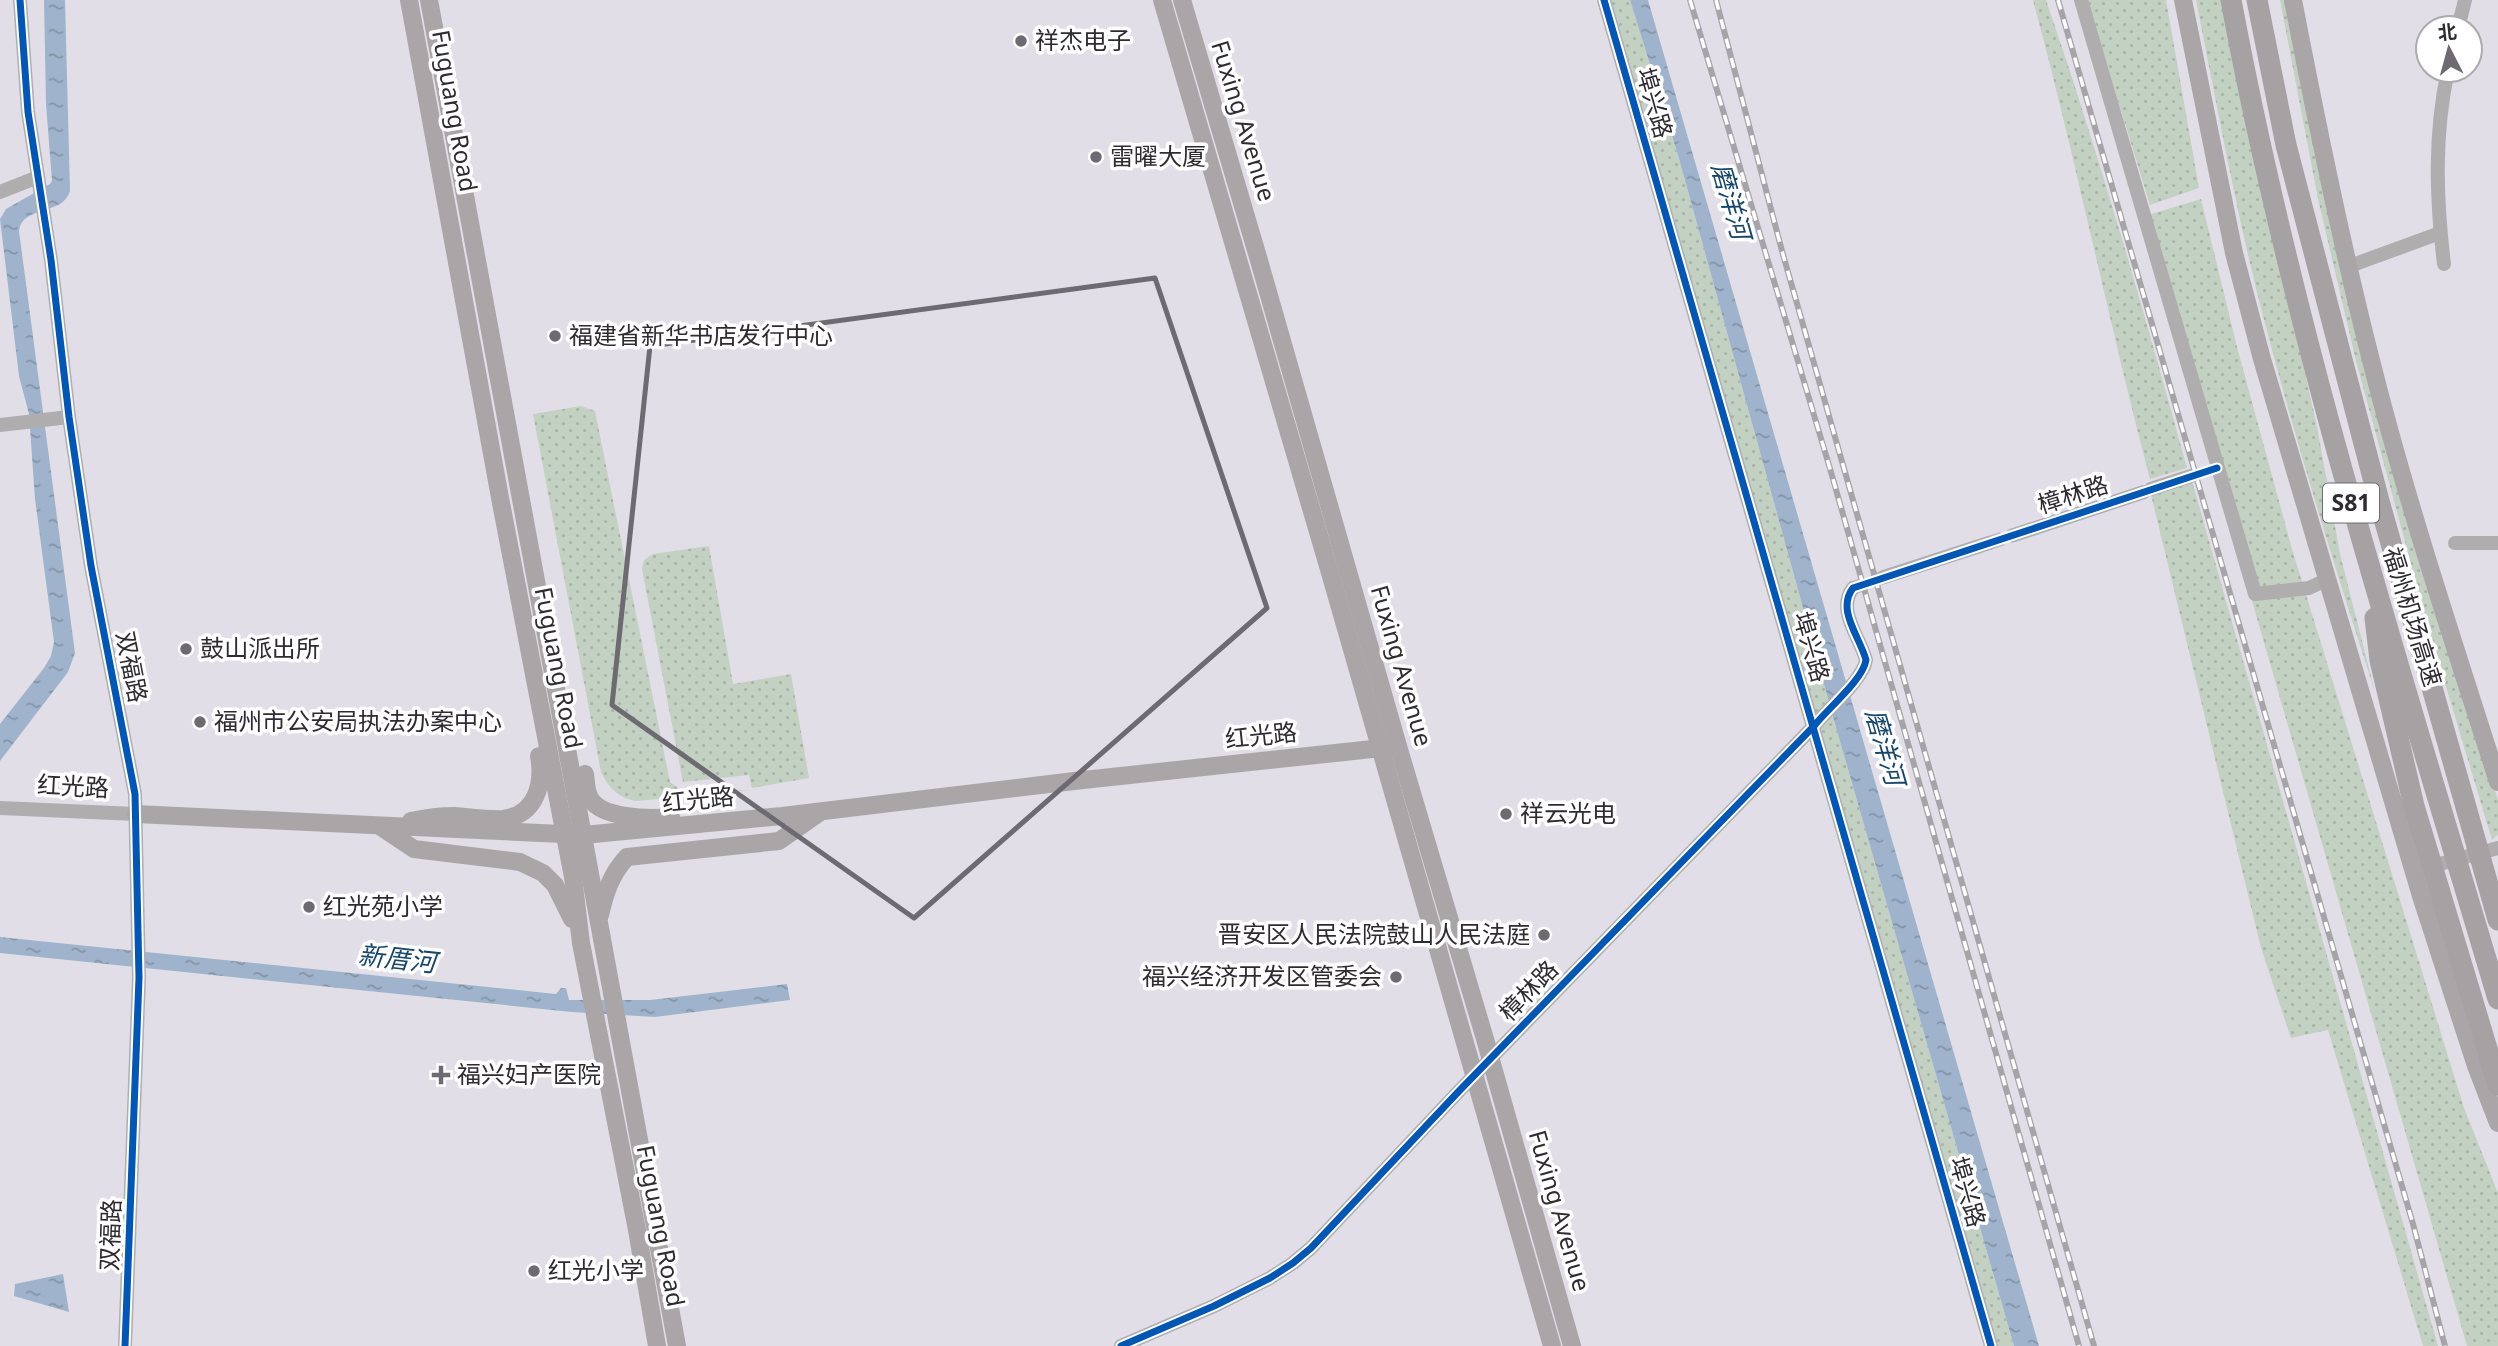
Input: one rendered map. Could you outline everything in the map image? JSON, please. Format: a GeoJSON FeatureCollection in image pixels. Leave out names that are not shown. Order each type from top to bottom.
{"type":"FeatureCollection","features":[{"type":"Feature","properties":{"kind":"highway","name":"福州机场高速"},"geometry":{"type":"LineString","coordinates":[[2231,0],[2261,151],[2346,487],[2498,999]]}},
{"type":"Feature","properties":{"kind":"highway","name":"福州机场高速"},"geometry":{"type":"LineString","coordinates":[[2257,0],[2293,172],[2379,501],[2498,920]]}},
{"type":"Feature","properties":{"kind":"highway"},"geometry":{"type":"LineString","coordinates":[[2369,564],[2380,660],[2414,806],[2498,1085]]}},
{"type":"Feature","properties":{"kind":"main road","name":"Fuguang Road"},"geometry":{"type":"LineString","coordinates":[[409,0],[573,877],[589,988],[657,1346]]}},
{"type":"Feature","properties":{"kind":"main road","name":"Fuguang Road"},"geometry":{"type":"LineString","coordinates":[[429,0],[677,1346]]}},
{"type":"Feature","properties":{"kind":"main road","name":"Fuxing Avenue"},"geometry":{"type":"LineString","coordinates":[[1162,0],[1552,1346]]}},
{"type":"Feature","properties":{"kind":"main road","name":"Fuxing Avenue"},"geometry":{"type":"LineString","coordinates":[[1182,0],[1572,1346]]}},
{"type":"Feature","properties":{"kind":"main road"},"geometry":{"type":"LineString","coordinates":[[2183,0],[2241,285],[2413,871],[2498,1124]]}},
{"type":"Feature","properties":{"kind":"main road"},"geometry":{"type":"LineString","coordinates":[[2293,0],[2347,267],[2400,464],[2498,782]]}},
{"type":"Feature","properties":{"kind":"main road"},"geometry":{"type":"LineString","coordinates":[[381,827],[444,816],[505,819],[524,810],[537,793],[542,777],[533,722],[533,670]]}},
{"type":"Feature","properties":{"kind":"main road"},"geometry":{"type":"LineString","coordinates":[[564,726],[583,764],[590,799],[607,813],[658,818],[730,810],[782,816]]}},
{"type":"Feature","properties":{"kind":"main road","name":"红光路"},"geometry":{"type":"LineString","coordinates":[[136,814],[583,835],[822,812],[1074,780],[1398,746]]}},
{"type":"Feature","properties":{"kind":"main road"},"geometry":{"type":"LineString","coordinates":[[599,922],[607,888],[627,857],[779,841],[822,812]]}},
{"type":"Feature","properties":{"kind":"main road"},"geometry":{"type":"LineString","coordinates":[[381,827],[414,849],[520,862],[543,873],[555,884],[563,897],[581,943]]}},
{"type":"Feature","properties":{"kind":"street","name":"双福路"},"geometry":{"type":"LineString","coordinates":[[20,0],[28,112],[44,212],[69,417],[91,566],[134,782],[139,978],[125,1346]]}},
{"type":"Feature","properties":{"kind":"street","name":"埠兴路"},"geometry":{"type":"LineString","coordinates":[[1604,0],[1991,1346]]}},
{"type":"Feature","properties":{"kind":"street"},"geometry":{"type":"LineString","coordinates":[[2081,0],[2255,594],[2309,588],[2326,580]]}},
{"type":"Feature","properties":{"kind":"street"},"geometry":{"type":"LineString","coordinates":[[2444,264],[2440,233],[2437,140],[2446,84]]}},
{"type":"Feature","properties":{"kind":"street"},"geometry":{"type":"LineString","coordinates":[[0,192],[38,182]]}},
{"type":"Feature","properties":{"kind":"street"},"geometry":{"type":"LineString","coordinates":[[2347,267],[2440,233]]}},
{"type":"Feature","properties":{"kind":"street"},"geometry":{"type":"LineString","coordinates":[[0,425],[69,417]]}},
{"type":"Feature","properties":{"kind":"street","name":"樟林路"},"geometry":{"type":"LineString","coordinates":[[2014,535],[2217,468]]}},
{"type":"Feature","properties":{"kind":"street"},"geometry":{"type":"LineString","coordinates":[[2455,542],[2498,543]]}},
{"type":"Feature","properties":{"kind":"street"},"geometry":{"type":"LineString","coordinates":[[1884,577],[1989,543]]}},
{"type":"Feature","properties":{"kind":"street","name":"樟林路"},"geometry":{"type":"LineString","coordinates":[[1121,1346],[1214,1307],[1293,1263],[1335,1225],[1475,1075],[1814,726],[1826,709],[1856,679],[1866,660],[1846,603],[1853,588]]}},
{"type":"Feature","properties":{"kind":"street","name":"红光路"},"geometry":{"type":"LineString","coordinates":[[0,808],[136,814]]}},
{"type":"Feature","properties":{"kind":"street"},"geometry":{"type":"LineString","coordinates":[[2413,871],[2498,848]]}},
{"type":"Feature","properties":{"kind":"highlighted area"},"geometry":{"type":"Polygon","coordinates":[[[1155,278],[1267,608],[914,918],[612,705],[650,346],[1155,278]]]}},
{"type":"Feature","properties":{"kind":"green space"},"geometry":{"type":"Polygon","coordinates":[[[1607,0],[1630,0],[1678,155],[1837,731],[2014,1346],[1994,1346],[1607,0]]]}},
{"type":"Feature","properties":{"kind":"green space"},"geometry":{"type":"Polygon","coordinates":[[[2033,0],[2046,0],[2066,58],[2120,233],[2187,468],[2150,479],[2064,120],[2033,0]]]}},
{"type":"Feature","properties":{"kind":"green space"},"geometry":{"type":"Polygon","coordinates":[[[2087,0],[2166,0],[2199,188],[2150,205],[2087,0]]]}},
{"type":"Feature","properties":{"kind":"green space"},"geometry":{"type":"Polygon","coordinates":[[[2196,0],[2224,0],[2318,432],[2340,554],[2375,692],[2316,505],[2263,316],[2235,198],[2196,0]]]}},
{"type":"Feature","properties":{"kind":"green space"},"geometry":{"type":"Polygon","coordinates":[[[2280,0],[2289,0],[2408,511],[2498,800],[2498,835],[2492,840],[2429,630],[2356,361],[2318,199],[2280,0]]]}},
{"type":"Feature","properties":{"kind":"green space"},"geometry":{"type":"Polygon","coordinates":[[[2201,199],[2237,347],[2292,549],[2464,1108],[2498,1193],[2498,1346],[2467,1346],[2222,497],[2138,218],[2201,199]]]}},
{"type":"Feature","properties":{"kind":"green space"},"geometry":{"type":"Polygon","coordinates":[[[581,406],[595,411],[670,782],[683,792],[750,790],[637,801],[615,792],[601,772],[533,414],[581,406]]]}},
{"type":"Feature","properties":{"kind":"green space"},"geometry":{"type":"Polygon","coordinates":[[[2192,481],[2438,1346],[2423,1346],[2328,1030],[2291,1038],[2261,948],[2151,495],[2192,481]]]}},
{"type":"Feature","properties":{"kind":"green space"},"geometry":{"type":"Polygon","coordinates":[[[709,546],[733,684],[791,674],[809,778],[752,788],[749,775],[683,782],[642,569],[644,560],[653,554],[709,546]]]}},
{"type":"Feature","properties":{"kind":"water"},"geometry":{"type":"Polygon","coordinates":[[[44,0],[65,0],[70,191],[60,204],[27,217],[19,231],[75,653],[68,672],[0,761],[0,724],[44,668],[51,656],[54,642],[35,499],[29,414],[19,376],[0,219],[6,209],[52,181],[46,104],[44,0]]]}},
{"type":"Feature","properties":{"kind":"water"},"geometry":{"type":"Polygon","coordinates":[[[1630,0],[1648,0],[2039,1346],[2014,1346],[1837,731],[1678,155],[1630,0]]]}},
{"type":"Feature","properties":{"kind":"water"},"geometry":{"type":"Polygon","coordinates":[[[0,937],[556,994],[561,988],[566,988],[569,1000],[650,1000],[787,984],[790,1000],[655,1017],[572,1012],[0,953],[0,937]]]}},
{"type":"Feature","properties":{"kind":"water"},"geometry":{"type":"Polygon","coordinates":[[[63,1274],[69,1312],[14,1296],[15,1284],[63,1274]]]}},
{"type":"Feature","properties":{"kind":"tunnel"},"geometry":{"type":"LineString","coordinates":[[1989,543],[2014,535]]}},
{"type":"Feature","properties":{"kind":"tunnel"},"geometry":{"type":"LineString","coordinates":[[1853,588],[1884,577]]}},
{"type":"Feature","properties":{"kind":"railway"},"geometry":{"type":"LineString","coordinates":[[1690,0],[1831,472],[2079,1346]]}},
{"type":"Feature","properties":{"kind":"railway"},"geometry":{"type":"LineString","coordinates":[[1716,0],[1782,251],[2094,1346]]}},
{"type":"Feature","properties":{"kind":"railway"},"geometry":{"type":"LineString","coordinates":[[2058,0],[2413,1224],[2445,1346]]}},
{"type":"Feature","properties":{"kind":"cycle path"},"geometry":{"type":"LineString","coordinates":[[20,0],[28,112],[51,260],[69,417],[91,566],[135,794],[139,978],[125,1346]]}},
{"type":"Feature","properties":{"kind":"cycle path"},"geometry":{"type":"LineString","coordinates":[[1604,0],[1991,1346]]}},
{"type":"Feature","properties":{"kind":"cycle path"},"geometry":{"type":"LineString","coordinates":[[1121,1346],[1214,1306],[1270,1278],[1311,1248],[1852,685],[1866,660],[1848,614],[1848,596],[1853,588],[2217,468]]}},
{"type":"Feature","properties":{"kind":"place","name":"祥杰电子"},"geometry":{"type":"Point","coordinates":[1021,41]}},
{"type":"Feature","properties":{"kind":"place","name":"雷曜大厦"},"geometry":{"type":"Point","coordinates":[1096,157]}},
{"type":"Feature","properties":{"kind":"place","name":"福建省新华书店发行中心"},"geometry":{"type":"Point","coordinates":[555,336]}},
{"type":"Feature","properties":{"kind":"place","name":"鼓山派出所"},"geometry":{"type":"Point","coordinates":[186,649]}},
{"type":"Feature","properties":{"kind":"place","name":"福州市公安局执法办案中心"},"geometry":{"type":"Point","coordinates":[200,722]}},
{"type":"Feature","properties":{"kind":"place","name":"祥云光电"},"geometry":{"type":"Point","coordinates":[1506,814]}},
{"type":"Feature","properties":{"kind":"place","name":"红光苑小学"},"geometry":{"type":"Point","coordinates":[309,907]}},
{"type":"Feature","properties":{"kind":"place","name":"晋安区人民法院鼓山人民法庭"},"geometry":{"type":"Point","coordinates":[1544,935]}},
{"type":"Feature","properties":{"kind":"place","name":"福兴经济开发区管委会"},"geometry":{"type":"Point","coordinates":[1396,977]}},
{"type":"Feature","properties":{"kind":"place","name":"福兴妇产医院"},"geometry":{"type":"Point","coordinates":[441,1075]}},
{"type":"Feature","properties":{"kind":"place","name":"红光小学"},"geometry":{"type":"Point","coordinates":[534,1271]}},
{"type":"Feature","properties":{"kind":"water label","name":"磨洋河"},"geometry":{"type":"Point","coordinates":[1731,201]}},
{"type":"Feature","properties":{"kind":"water label","name":"磨洋河"},"geometry":{"type":"Point","coordinates":[1885,747]}},
{"type":"Feature","properties":{"kind":"water label","name":"新厝河"},"geometry":{"type":"Point","coordinates":[397,959]}}]}
